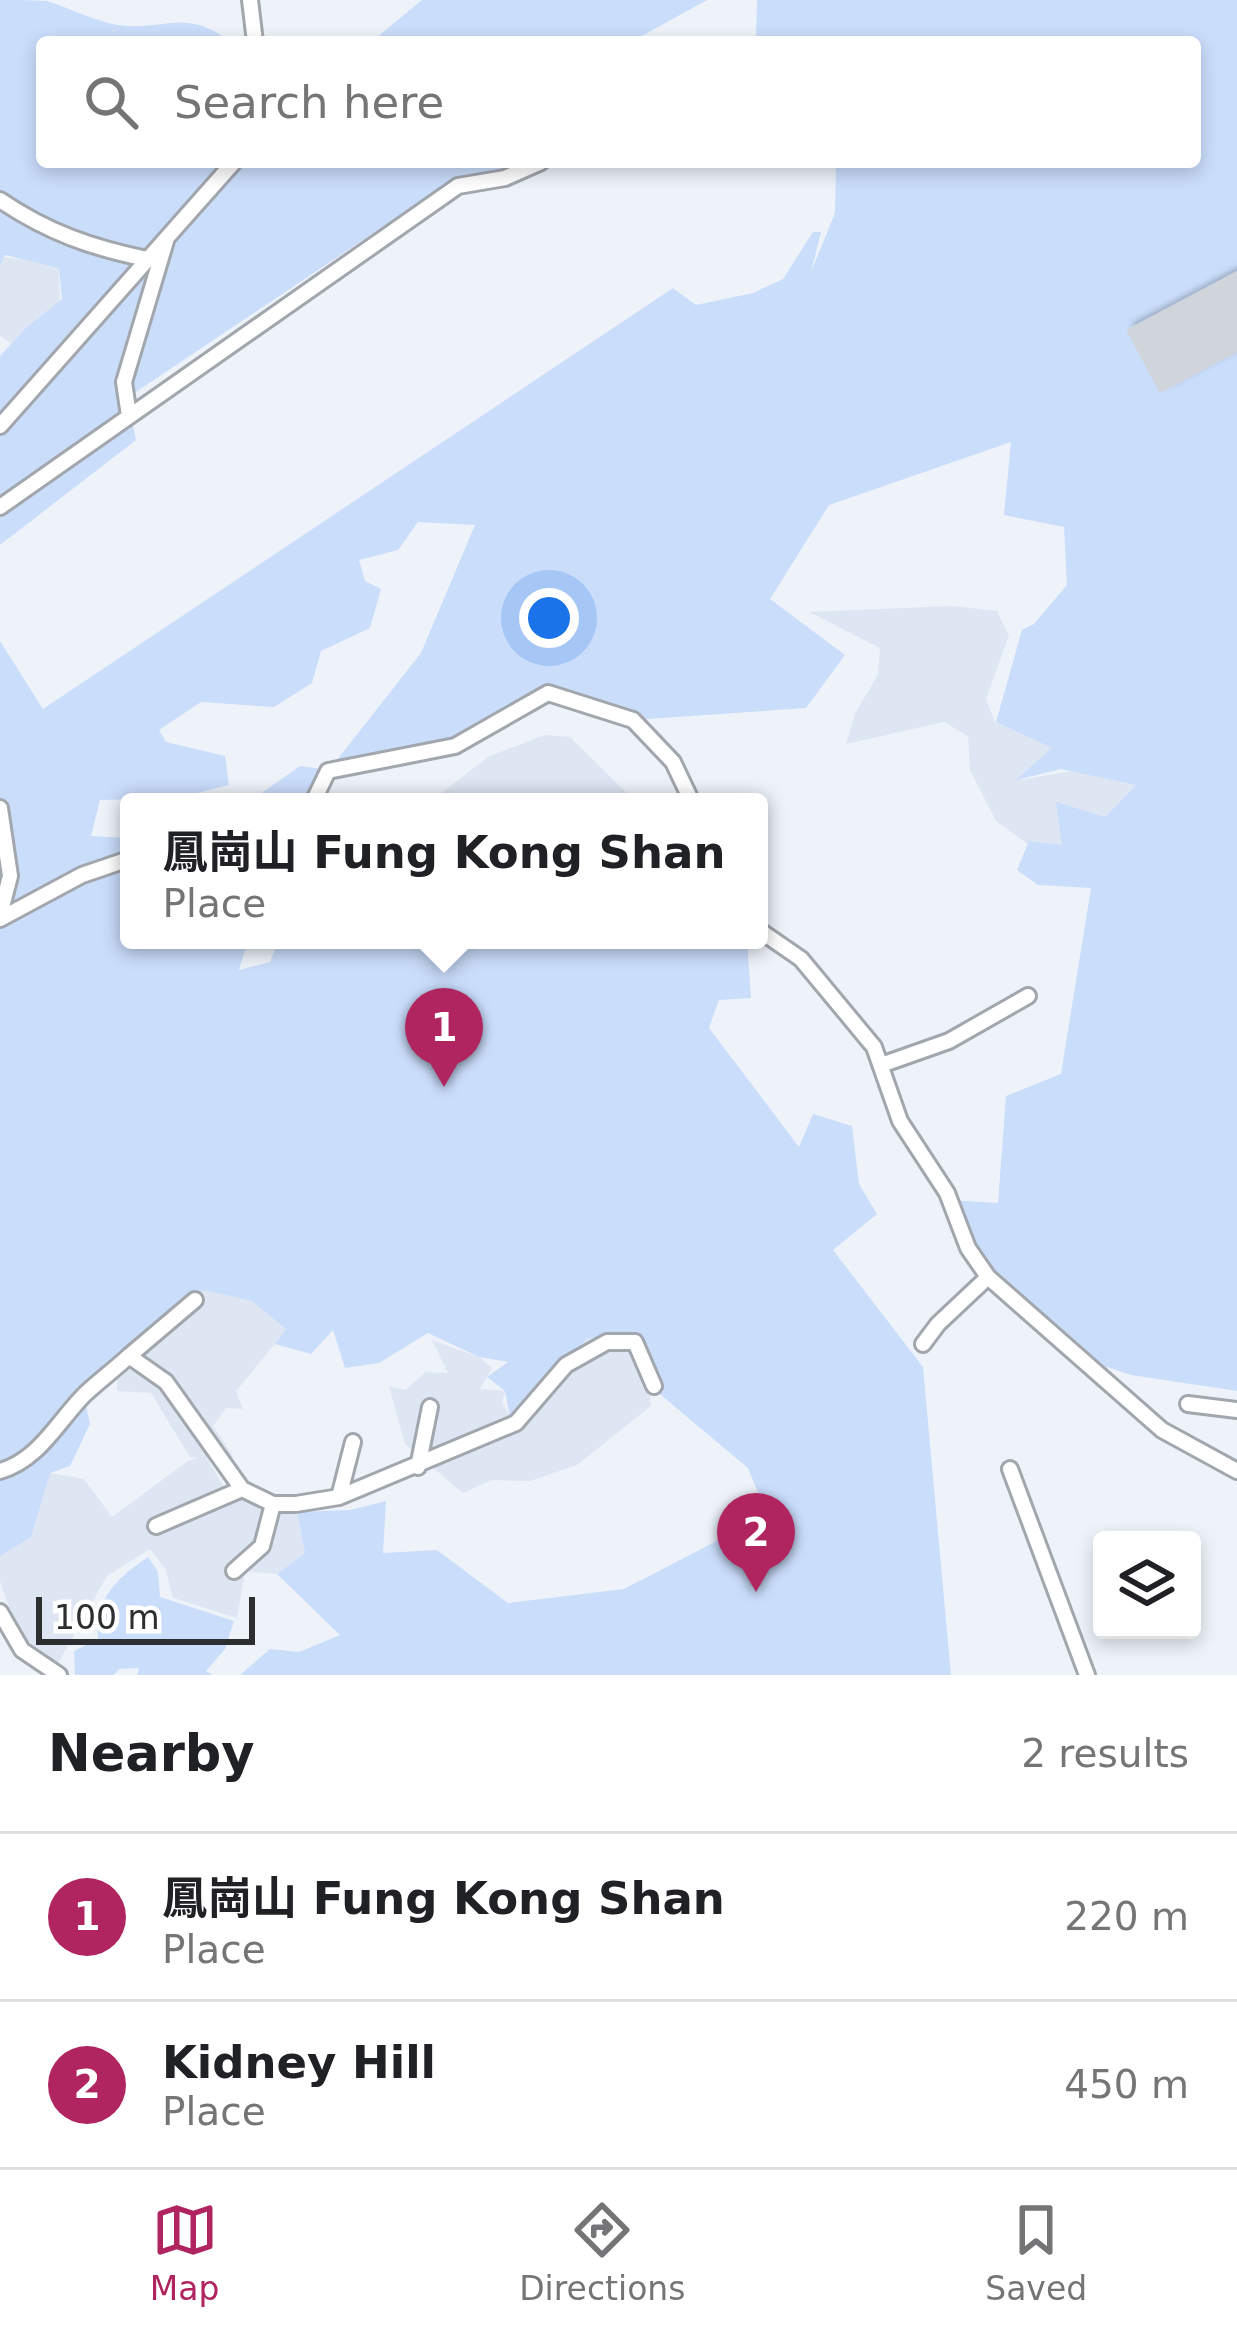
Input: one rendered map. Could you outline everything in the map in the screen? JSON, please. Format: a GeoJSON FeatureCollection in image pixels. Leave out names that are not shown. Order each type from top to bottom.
{"type":"FeatureCollection","features":[{"type":"Feature","properties":{"kind":"street"},"geometry":{"type":"LineString","coordinates":[[250,0],[254,36]]}},
{"type":"Feature","properties":{"kind":"street"},"geometry":{"type":"LineString","coordinates":[[0,426],[229,168]]}},
{"type":"Feature","properties":{"kind":"street"},"geometry":{"type":"LineString","coordinates":[[0,507],[458,186],[505,178],[528,168]]}},
{"type":"Feature","properties":{"kind":"street"},"geometry":{"type":"LineString","coordinates":[[0,200],[36,225],[92,248],[147,259]]}},
{"type":"Feature","properties":{"kind":"street"},"geometry":{"type":"LineString","coordinates":[[129,416],[124,382],[168,236]]}},
{"type":"Feature","properties":{"kind":"street"},"geometry":{"type":"LineString","coordinates":[[317,793],[328,771],[455,746],[548,693],[633,720],[673,762],[688,793]]}},
{"type":"Feature","properties":{"kind":"street"},"geometry":{"type":"LineString","coordinates":[[0,808],[10,876],[0,917]]}},
{"type":"Feature","properties":{"kind":"street"},"geometry":{"type":"LineString","coordinates":[[0,917],[82,874],[120,862]]}},
{"type":"Feature","properties":{"kind":"street"},"geometry":{"type":"LineString","coordinates":[[768,936],[801,959],[874,1047],[900,1120],[947,1192],[968,1248],[988,1277],[1162,1430],[1237,1471]]}},
{"type":"Feature","properties":{"kind":"street"},"geometry":{"type":"LineString","coordinates":[[881,1065],[949,1041],[1028,996]]}},
{"type":"Feature","properties":{"kind":"street"},"geometry":{"type":"LineString","coordinates":[[923,1344],[988,1277]]}},
{"type":"Feature","properties":{"kind":"street"},"geometry":{"type":"LineString","coordinates":[[0,1471],[15,1467],[38,1448],[84,1395],[195,1300]]}},
{"type":"Feature","properties":{"kind":"street"},"geometry":{"type":"LineString","coordinates":[[129,1356],[166,1382],[242,1489],[273,1504],[339,1497],[516,1424],[566,1365],[607,1342],[635,1342],[654,1386]]}},
{"type":"Feature","properties":{"kind":"street"},"geometry":{"type":"LineString","coordinates":[[1188,1405],[1237,1410]]}},
{"type":"Feature","properties":{"kind":"street"},"geometry":{"type":"LineString","coordinates":[[418,1467],[430,1407]]}},
{"type":"Feature","properties":{"kind":"street"},"geometry":{"type":"LineString","coordinates":[[339,1497],[353,1442]]}},
{"type":"Feature","properties":{"kind":"street"},"geometry":{"type":"LineString","coordinates":[[1010,1469],[1087,1675]]}},
{"type":"Feature","properties":{"kind":"street"},"geometry":{"type":"LineString","coordinates":[[156,1526],[242,1489]]}},
{"type":"Feature","properties":{"kind":"street"},"geometry":{"type":"LineString","coordinates":[[235,1571],[262,1546],[273,1504]]}},
{"type":"Feature","properties":{"kind":"street"},"geometry":{"type":"LineString","coordinates":[[1,1615],[22,1650],[59,1675]]}},
{"type":"Feature","properties":{"kind":"shaded area"},"geometry":{"type":"Polygon","coordinates":[[[0,0],[47,1],[117,25],[187,23],[222,36],[36,36],[36,168],[513,168],[436,191],[127,398],[136,440],[0,545],[0,356],[62,299],[59,268],[5,255],[0,266],[0,0]]]}},
{"type":"Feature","properties":{"kind":"shaded area"},"geometry":{"type":"Polygon","coordinates":[[[422,0],[707,0],[642,36],[378,36],[422,0]]]}},
{"type":"Feature","properties":{"kind":"shaded area"},"geometry":{"type":"Polygon","coordinates":[[[757,0],[1237,0],[1237,1391],[1131,1375],[1075,1356],[983,1270],[950,1200],[998,1203],[1006,1096],[1061,1074],[1091,888],[1038,885],[1017,870],[1029,841],[1062,845],[1056,802],[1105,817],[1136,785],[1061,769],[1016,780],[1052,748],[996,722],[1022,630],[1034,624],[1067,585],[1064,527],[1004,515],[1011,442],[829,505],[770,599],[845,655],[806,708],[633,720],[548,693],[435,750],[329,771],[315,793],[262,793],[300,766],[329,770],[421,653],[475,525],[418,522],[398,550],[359,560],[365,581],[381,589],[370,628],[321,651],[312,683],[274,707],[201,702],[159,730],[166,742],[225,756],[229,785],[197,793],[120,793],[120,799],[100,800],[91,836],[120,838],[120,949],[245,949],[239,970],[270,962],[275,949],[748,949],[751,998],[719,1000],[709,1028],[799,1147],[813,1114],[852,1126],[859,1184],[877,1214],[833,1250],[923,1367],[951,1675],[240,1675],[270,1649],[299,1652],[340,1635],[277,1574],[305,1553],[297,1512],[350,1510],[386,1501],[383,1553],[437,1550],[508,1603],[624,1589],[767,1515],[748,1468],[649,1385],[618,1334],[586,1339],[550,1399],[510,1417],[505,1391],[487,1377],[508,1362],[479,1357],[428,1333],[379,1363],[345,1368],[333,1330],[311,1354],[275,1344],[286,1329],[252,1301],[204,1290],[84,1395],[90,1424],[70,1466],[50,1473],[31,1537],[0,1556],[0,641],[43,709],[673,288],[696,305],[753,293],[783,279],[813,232],[821,232],[811,272],[835,213],[836,168],[1201,168],[1201,36],[756,36],[757,0]]]}},
{"type":"Feature","properties":{"kind":"shaded area"},"geometry":{"type":"Polygon","coordinates":[[[58,242],[60,305],[15,346],[0,336],[0,257],[22,259],[58,242]]]}},
{"type":"Feature","properties":{"kind":"shaded area"},"geometry":{"type":"Polygon","coordinates":[[[952,606],[997,611],[1009,636],[986,699],[995,722],[1058,746],[1019,780],[1072,771],[1137,784],[1105,817],[1063,846],[1033,848],[996,821],[970,770],[968,736],[944,722],[846,744],[855,714],[878,674],[880,648],[809,612],[952,606]]]}},
{"type":"Feature","properties":{"kind":"shaded area"},"geometry":{"type":"Polygon","coordinates":[[[544,735],[570,737],[627,793],[442,793],[488,757],[544,735]]]}},
{"type":"Feature","properties":{"kind":"shaded area"},"geometry":{"type":"Polygon","coordinates":[[[209,1285],[261,1304],[287,1329],[236,1391],[243,1409],[226,1408],[213,1426],[234,1457],[207,1458],[223,1486],[263,1511],[297,1512],[305,1553],[277,1574],[245,1571],[237,1618],[173,1598],[166,1570],[150,1549],[107,1576],[58,1663],[19,1637],[0,1581],[0,1553],[44,1472],[84,1479],[112,1517],[198,1458],[190,1457],[151,1393],[117,1391],[117,1360],[209,1285]]]}},
{"type":"Feature","properties":{"kind":"shaded area"},"geometry":{"type":"Polygon","coordinates":[[[619,1334],[647,1366],[651,1406],[577,1465],[530,1481],[492,1480],[463,1493],[405,1444],[389,1386],[405,1390],[426,1372],[448,1373],[432,1340],[479,1357],[492,1368],[480,1389],[505,1391],[502,1403],[510,1416],[550,1399],[586,1339],[619,1334]]]}},
{"type":"Feature","properties":{"kind":"shaded area"},"geometry":{"type":"Polygon","coordinates":[[[148,1557],[158,1572],[160,1597],[234,1621],[225,1649],[206,1671],[213,1675],[137,1675],[139,1668],[119,1669],[114,1675],[75,1675],[74,1651],[98,1639],[100,1612],[110,1591],[148,1557]]]}},
{"type":"Feature","properties":{"kind":"building"},"geometry":{"type":"Polygon","coordinates":[[[1237,271],[1237,352],[1160,393],[1126,330],[1237,271]]]}},
{"type":"Feature","properties":{"kind":"place","name":"鳳崗山 Fung Kong Shan"},"geometry":{"type":"Point","coordinates":[444,1087]}},
{"type":"Feature","properties":{"kind":"place","name":"Kidney Hill"},"geometry":{"type":"Point","coordinates":[756,1592]}}]}
